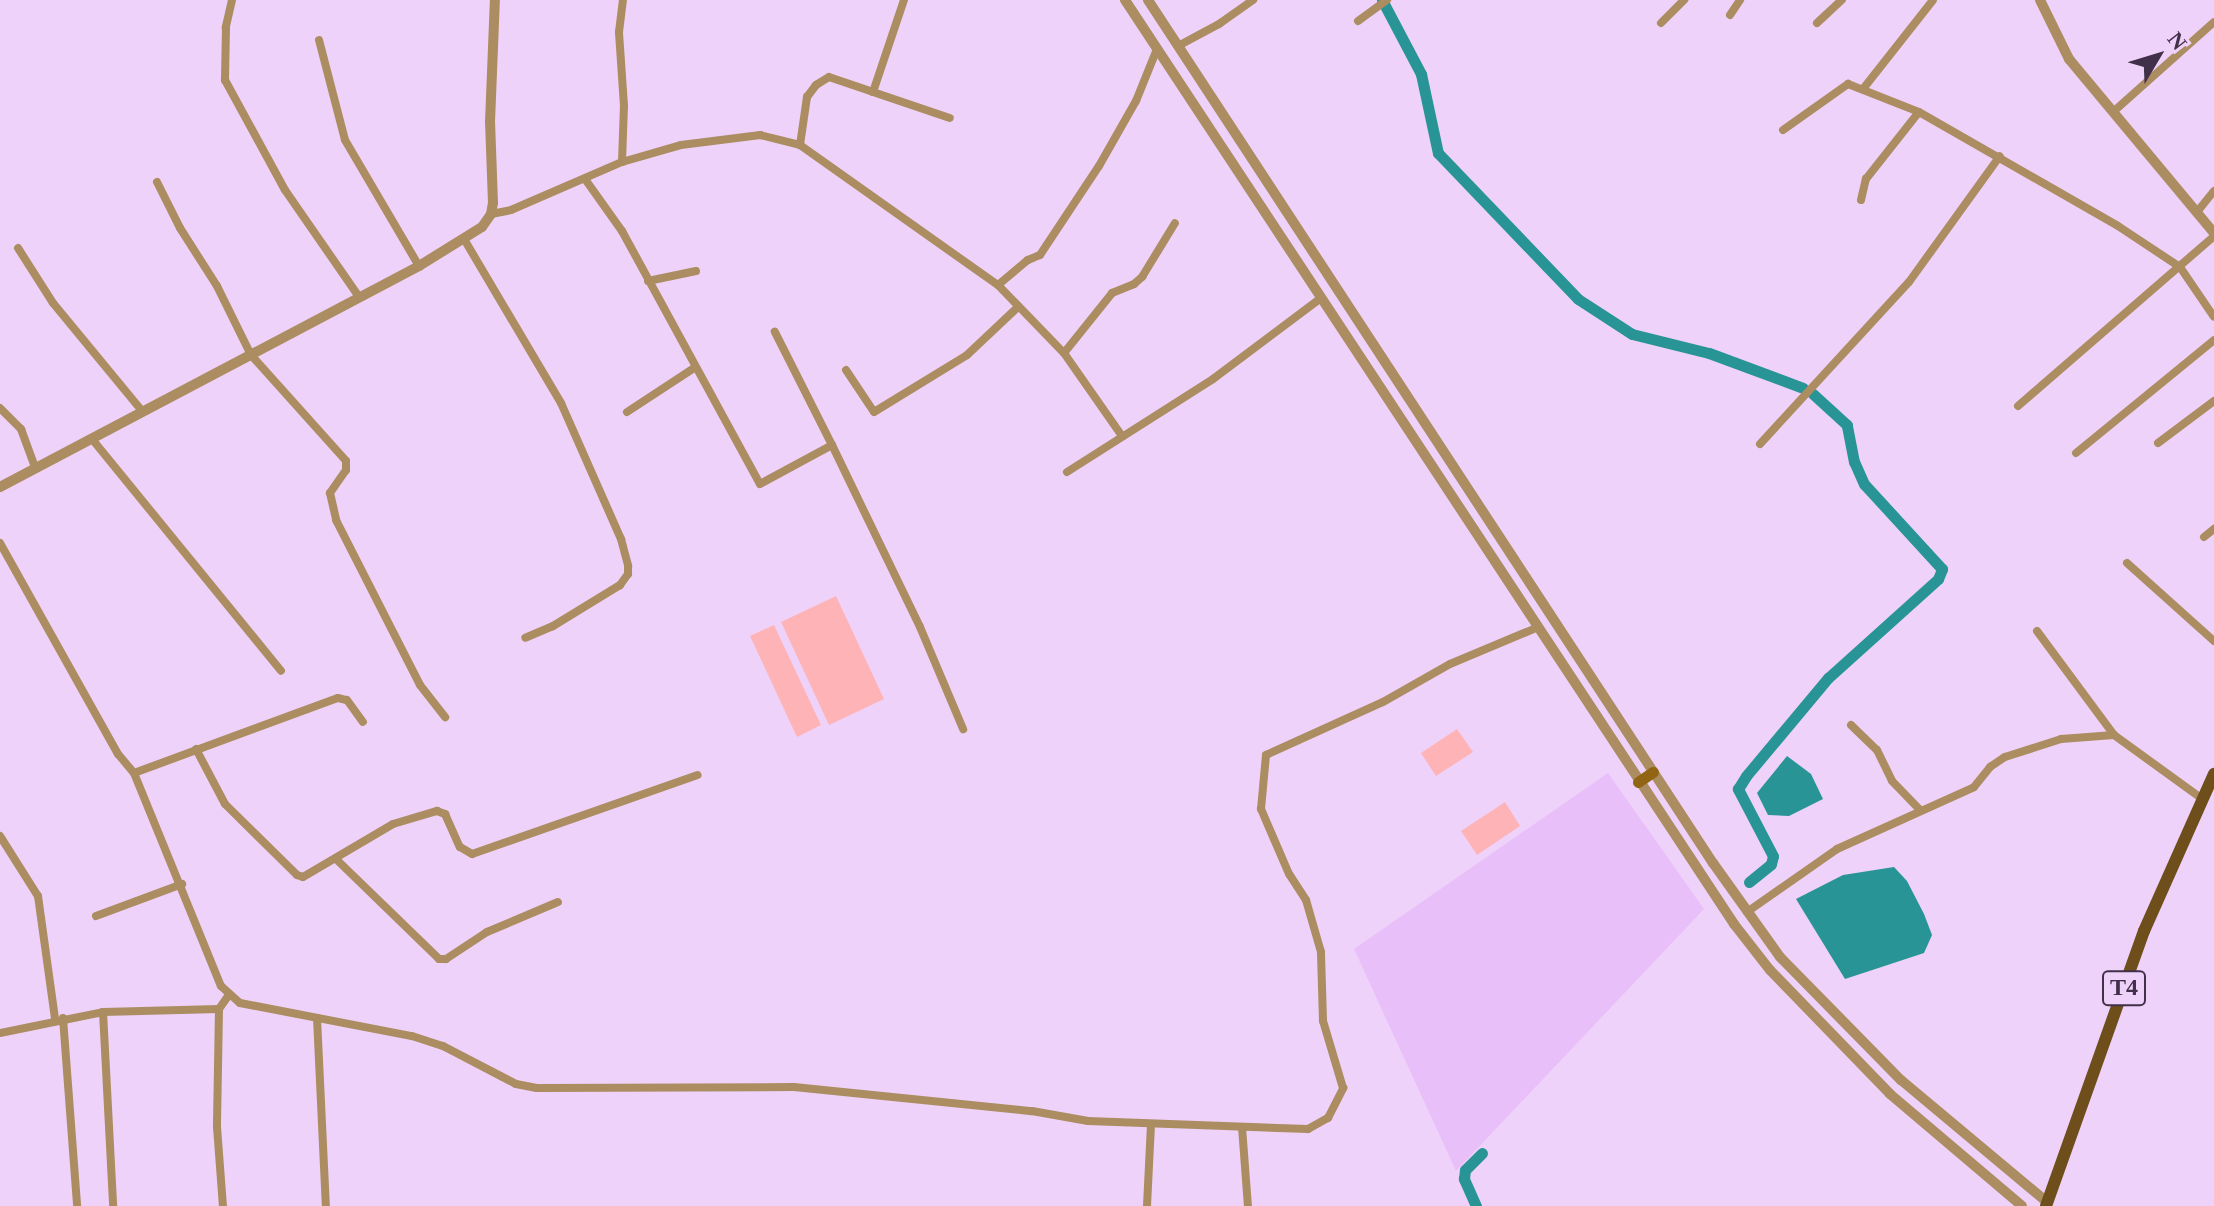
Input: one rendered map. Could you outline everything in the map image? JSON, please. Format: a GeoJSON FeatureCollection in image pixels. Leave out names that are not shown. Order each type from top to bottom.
{"type":"FeatureCollection","features":[{"type":"Feature","properties":{"kind":"main road"},"geometry":{"type":"LineString","coordinates":[[1638,782],[1653,772]]}},
{"type":"Feature","properties":{"kind":"main road","name":"T4"},"geometry":{"type":"LineString","coordinates":[[2049,1205],[2144,931],[2214,774]]}},
{"type":"Feature","properties":{"kind":"street"},"geometry":{"type":"LineString","coordinates":[[232,0],[226,27],[225,80],[285,190],[359,297]]}},
{"type":"Feature","properties":{"kind":"street"},"geometry":{"type":"LineString","coordinates":[[0,487],[419,266],[482,227],[491,214],[491,30],[495,0]]}},
{"type":"Feature","properties":{"kind":"street"},"geometry":{"type":"LineString","coordinates":[[622,162],[624,106],[619,32],[623,0]]}},
{"type":"Feature","properties":{"kind":"street"},"geometry":{"type":"LineString","coordinates":[[873,92],[904,0]]}},
{"type":"Feature","properties":{"kind":"street"},"geometry":{"type":"LineString","coordinates":[[1125,0],[1698,875],[1770,970],[1890,1094],[2022,1206]]}},
{"type":"Feature","properties":{"kind":"street"},"geometry":{"type":"LineString","coordinates":[[1148,0],[1653,772],[1780,957],[1901,1080],[2049,1205]]}},
{"type":"Feature","properties":{"kind":"street"},"geometry":{"type":"LineString","coordinates":[[1178,46],[1219,24],[1253,0]]}},
{"type":"Feature","properties":{"kind":"street"},"geometry":{"type":"LineString","coordinates":[[1358,21],[1387,0]]}},
{"type":"Feature","properties":{"kind":"street"},"geometry":{"type":"LineString","coordinates":[[1661,23],[1684,0]]}},
{"type":"Feature","properties":{"kind":"street"},"geometry":{"type":"LineString","coordinates":[[1730,15],[1740,0]]}},
{"type":"Feature","properties":{"kind":"street"},"geometry":{"type":"LineString","coordinates":[[1817,23],[1842,0]]}},
{"type":"Feature","properties":{"kind":"street"},"geometry":{"type":"LineString","coordinates":[[1863,89],[1933,0]]}},
{"type":"Feature","properties":{"kind":"street"},"geometry":{"type":"LineString","coordinates":[[2018,406],[2214,235],[2069,59],[2040,0]]}},
{"type":"Feature","properties":{"kind":"street"},"geometry":{"type":"LineString","coordinates":[[2113,112],[2214,22]]}},
{"type":"Feature","properties":{"kind":"street"},"geometry":{"type":"LineString","coordinates":[[319,40],[345,140],[419,266]]}},
{"type":"Feature","properties":{"kind":"street"},"geometry":{"type":"LineString","coordinates":[[998,285],[1028,260],[1040,255],[1099,166],[1136,101],[1157,49]]}},
{"type":"Feature","properties":{"kind":"street"},"geometry":{"type":"LineString","coordinates":[[800,145],[807,97],[816,85],[829,77],[950,118]]}},
{"type":"Feature","properties":{"kind":"street"},"geometry":{"type":"LineString","coordinates":[[1783,130],[1848,84],[1919,112],[2000,156],[2180,267],[2214,317]]}},
{"type":"Feature","properties":{"kind":"street"},"geometry":{"type":"LineString","coordinates":[[1861,200],[1866,179],[1919,112]]}},
{"type":"Feature","properties":{"kind":"street"},"geometry":{"type":"LineString","coordinates":[[491,214],[511,210],[622,162],[712,138],[760,135],[800,145],[998,285],[1064,353],[1122,436]]}},
{"type":"Feature","properties":{"kind":"street"},"geometry":{"type":"LineString","coordinates":[[1760,444],[1909,282],[2000,156]]}},
{"type":"Feature","properties":{"kind":"street"},"geometry":{"type":"LineString","coordinates":[[585,179],[622,231],[760,484],[832,445]]}},
{"type":"Feature","properties":{"kind":"street"},"geometry":{"type":"LineString","coordinates":[[157,182],[180,228],[217,286],[251,355],[346,461],[346,470],[330,493],[336,520],[420,685],[445,717]]}},
{"type":"Feature","properties":{"kind":"street"},"geometry":{"type":"LineString","coordinates":[[2197,212],[2214,191]]}},
{"type":"Feature","properties":{"kind":"street"},"geometry":{"type":"LineString","coordinates":[[1064,353],[1112,293],[1142,277],[1175,223]]}},
{"type":"Feature","properties":{"kind":"street"},"geometry":{"type":"LineString","coordinates":[[464,239],[561,403],[621,539],[628,566],[628,574],[620,585],[553,626],[525,638]]}},
{"type":"Feature","properties":{"kind":"street"},"geometry":{"type":"LineString","coordinates":[[18,248],[53,303],[143,412]]}},
{"type":"Feature","properties":{"kind":"street"},"geometry":{"type":"LineString","coordinates":[[648,281],[696,271]]}},
{"type":"Feature","properties":{"kind":"street"},"geometry":{"type":"LineString","coordinates":[[1067,472],[1213,379],[1321,298]]}},
{"type":"Feature","properties":{"kind":"street"},"geometry":{"type":"LineString","coordinates":[[846,370],[874,412],[967,355],[1018,307]]}},
{"type":"Feature","properties":{"kind":"street"},"geometry":{"type":"LineString","coordinates":[[775,332],[920,627],[963,729]]}},
{"type":"Feature","properties":{"kind":"street"},"geometry":{"type":"LineString","coordinates":[[2076,453],[2214,340]]}},
{"type":"Feature","properties":{"kind":"street"},"geometry":{"type":"LineString","coordinates":[[627,412],[694,368]]}},
{"type":"Feature","properties":{"kind":"street"},"geometry":{"type":"LineString","coordinates":[[2158,443],[2214,401]]}},
{"type":"Feature","properties":{"kind":"street"},"geometry":{"type":"LineString","coordinates":[[0,408],[21,429],[35,467]]}},
{"type":"Feature","properties":{"kind":"street"},"geometry":{"type":"LineString","coordinates":[[92,439],[281,671]]}},
{"type":"Feature","properties":{"kind":"street"},"geometry":{"type":"LineString","coordinates":[[2204,537],[2214,529]]}},
{"type":"Feature","properties":{"kind":"street"},"geometry":{"type":"LineString","coordinates":[[0,543],[118,754],[134,773],[182,884],[221,986],[228,996],[277,1013],[412,1036],[443,1046],[516,1084],[537,1088],[794,1087],[853,1091],[1088,1121],[1308,1129],[1328,1118],[1343,1088],[1323,1021],[1321,952],[1316,925],[1261,809],[1266,755],[1383,702],[1450,664],[1536,628]]}},
{"type":"Feature","properties":{"kind":"street"},"geometry":{"type":"LineString","coordinates":[[2127,563],[2214,641]]}},
{"type":"Feature","properties":{"kind":"street"},"geometry":{"type":"LineString","coordinates":[[2037,631],[2114,735],[2201,798]]}},
{"type":"Feature","properties":{"kind":"street"},"geometry":{"type":"LineString","coordinates":[[134,773],[338,698],[347,700],[363,722]]}},
{"type":"Feature","properties":{"kind":"street"},"geometry":{"type":"LineString","coordinates":[[1851,725],[1877,750],[1892,781],[1919,809]]}},
{"type":"Feature","properties":{"kind":"street"},"geometry":{"type":"LineString","coordinates":[[1747,912],[1837,849],[1919,809],[1974,787],[1997,761],[2027,748],[2093,734],[2114,735]]}},
{"type":"Feature","properties":{"kind":"street"},"geometry":{"type":"LineString","coordinates":[[196,749],[225,804],[297,875],[312,875],[393,824],[437,811],[445,814],[460,847],[472,854],[698,775]]}},
{"type":"Feature","properties":{"kind":"street"},"geometry":{"type":"LineString","coordinates":[[0,836],[38,896],[59,1019],[77,1206]]}},
{"type":"Feature","properties":{"kind":"street"},"geometry":{"type":"LineString","coordinates":[[337,860],[439,959],[446,959],[487,932],[558,902]]}},
{"type":"Feature","properties":{"kind":"street"},"geometry":{"type":"LineString","coordinates":[[96,916],[182,884]]}},
{"type":"Feature","properties":{"kind":"street"},"geometry":{"type":"LineString","coordinates":[[223,1206],[217,1127],[219,1009],[228,996]]}},
{"type":"Feature","properties":{"kind":"street"},"geometry":{"type":"LineString","coordinates":[[0,1033],[103,1012],[219,1009]]}},
{"type":"Feature","properties":{"kind":"street"},"geometry":{"type":"LineString","coordinates":[[103,1012],[113,1206]]}},
{"type":"Feature","properties":{"kind":"street"},"geometry":{"type":"LineString","coordinates":[[317,1018],[326,1206]]}},
{"type":"Feature","properties":{"kind":"street"},"geometry":{"type":"LineString","coordinates":[[1147,1206],[1151,1124]]}},
{"type":"Feature","properties":{"kind":"street"},"geometry":{"type":"LineString","coordinates":[[1242,1127],[1248,1206]]}},
{"type":"Feature","properties":{"kind":"shaded area"},"geometry":{"type":"Polygon","coordinates":[[[836,596],[884,699],[829,725],[781,622],[836,596]]]}},
{"type":"Feature","properties":{"kind":"shaded area"},"geometry":{"type":"Polygon","coordinates":[[[774,625],[821,725],[797,737],[750,636],[774,625]]]}},
{"type":"Feature","properties":{"kind":"shaded area"},"geometry":{"type":"Polygon","coordinates":[[[1457,729],[1473,752],[1436,776],[1421,753],[1457,729]]]}},
{"type":"Feature","properties":{"kind":"shaded area"},"geometry":{"type":"Polygon","coordinates":[[[1787,756],[1811,774],[1823,799],[1789,816],[1768,815],[1757,793],[1787,756]]]}},
{"type":"Feature","properties":{"kind":"shaded area"},"geometry":{"type":"Polygon","coordinates":[[[1608,773],[1704,909],[1456,1171],[1354,949],[1608,773]]]}},
{"type":"Feature","properties":{"kind":"shaded area"},"geometry":{"type":"Polygon","coordinates":[[[1505,802],[1520,826],[1477,855],[1461,831],[1505,802]]]}},
{"type":"Feature","properties":{"kind":"shaded area"},"geometry":{"type":"Polygon","coordinates":[[[1894,867],[1907,881],[1932,935],[1924,953],[1845,979],[1796,899],[1843,875],[1894,867]]]}},
{"type":"Feature","properties":{"kind":"waterway"},"geometry":{"type":"LineString","coordinates":[[1382,0],[1421,74],[1438,153],[1578,299],[1632,334],[1709,353],[1803,388]]}},
{"type":"Feature","properties":{"kind":"waterway"},"geometry":{"type":"LineString","coordinates":[[1749,882],[1771,864],[1773,856],[1738,789],[1746,776],[1828,678],[1938,579],[1942,569],[1864,484],[1854,462],[1847,425],[1813,394]]}},
{"type":"Feature","properties":{"kind":"waterway"},"geometry":{"type":"LineString","coordinates":[[1476,1206],[1464,1179],[1465,1170],[1482,1153]]}}]}
